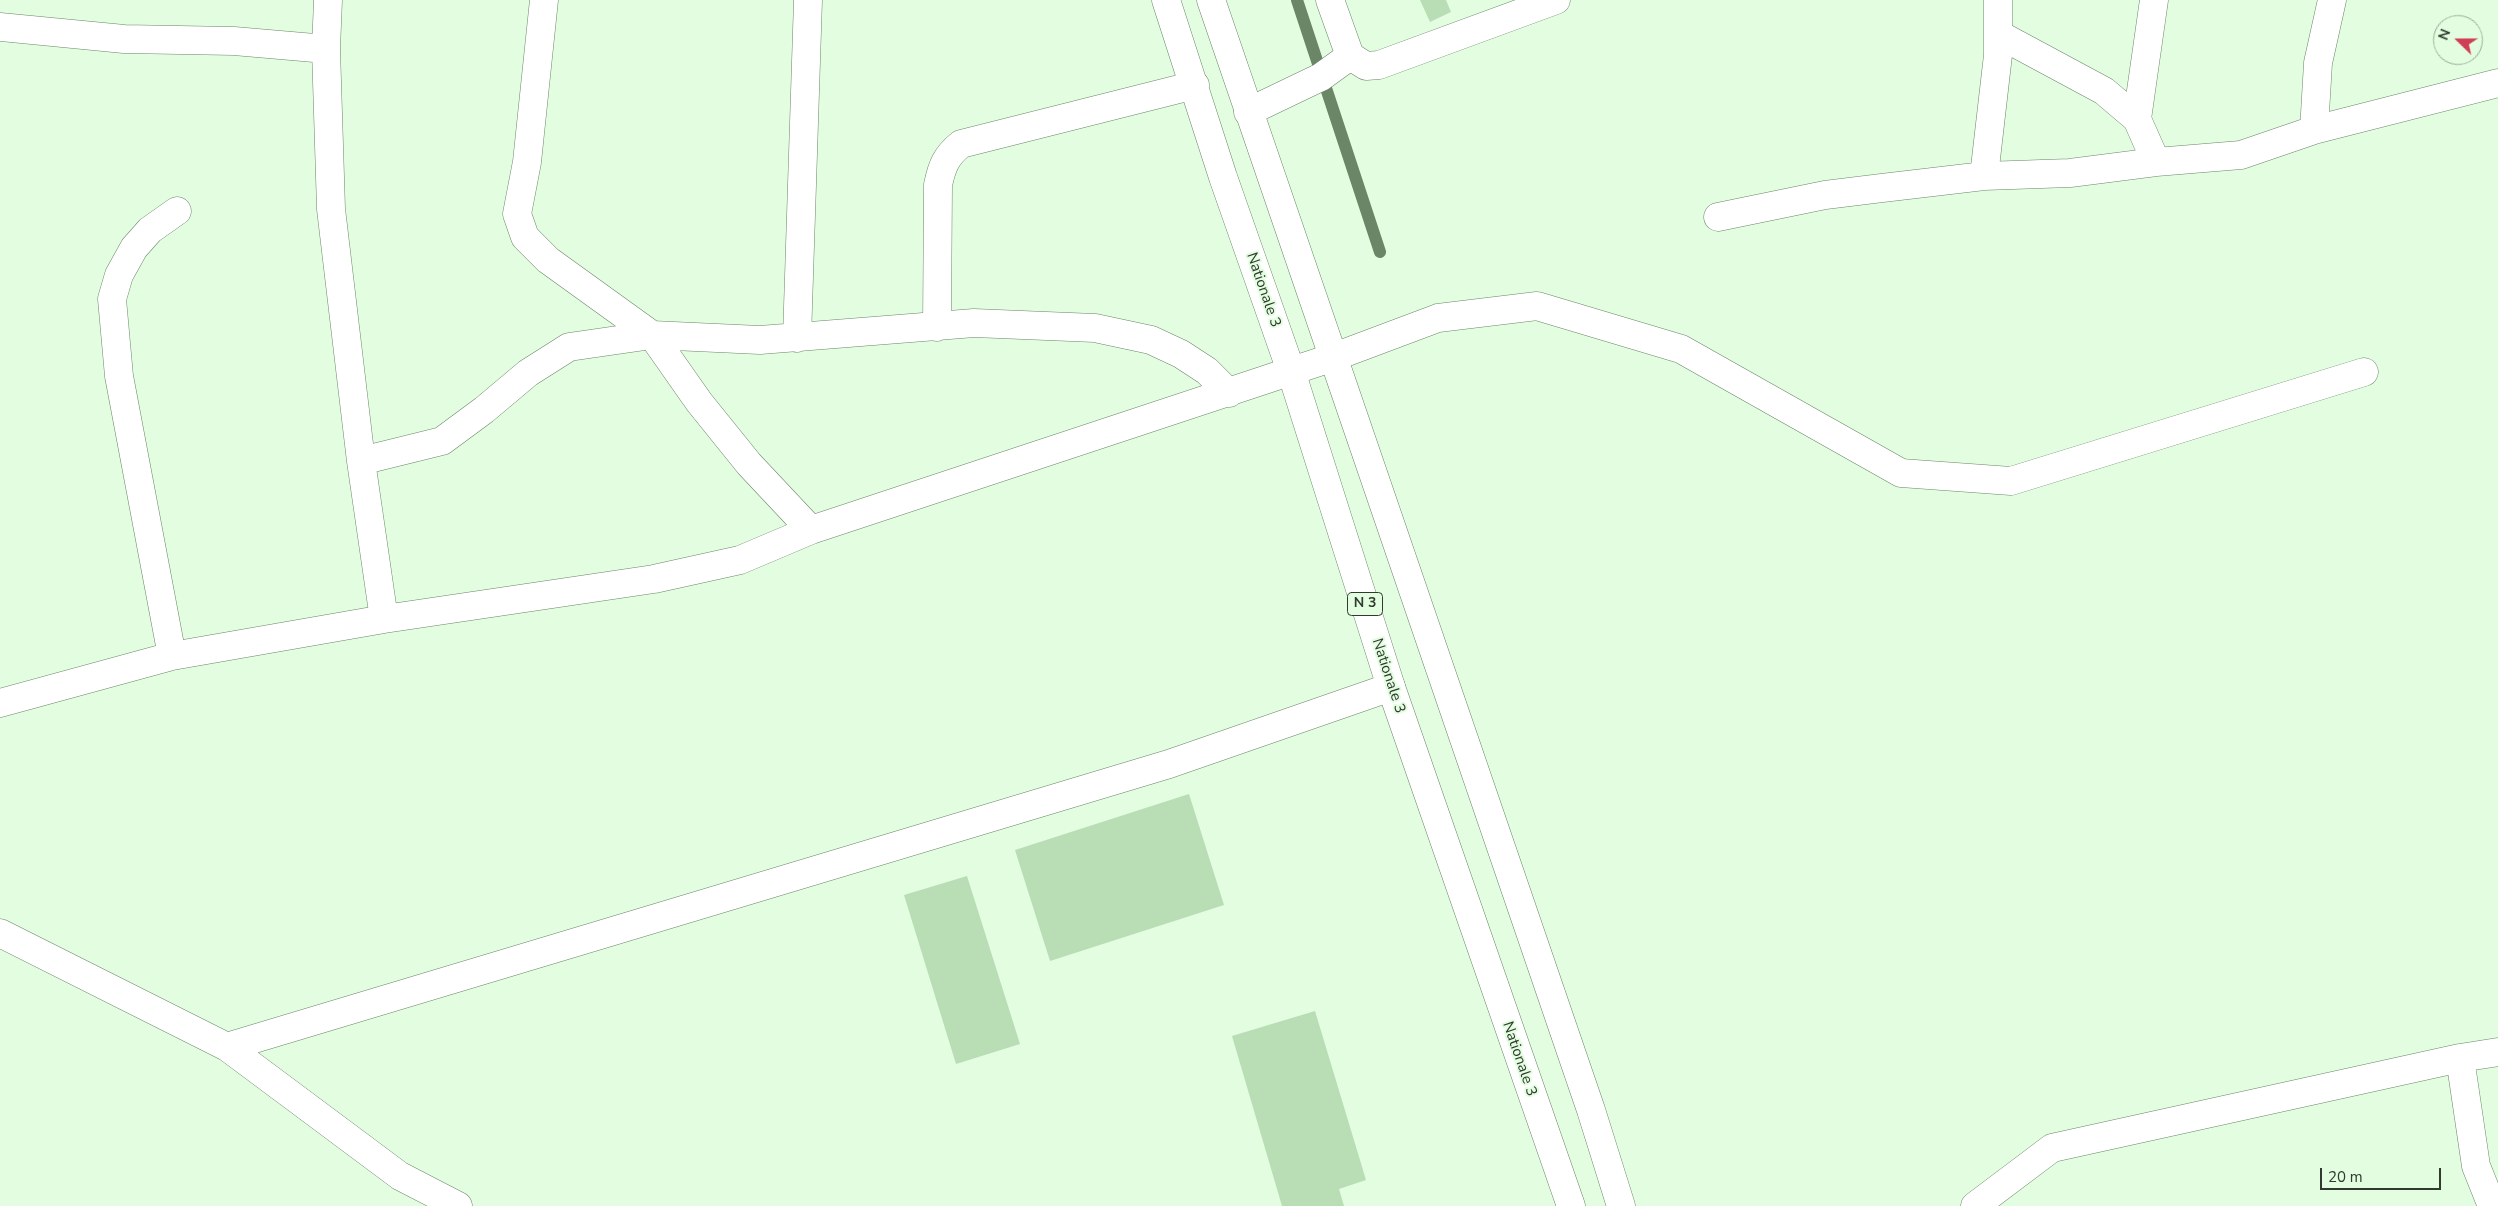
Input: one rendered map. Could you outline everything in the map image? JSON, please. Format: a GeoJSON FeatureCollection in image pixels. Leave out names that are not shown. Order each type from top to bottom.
{"type":"FeatureCollection","features":[{"type":"Feature","properties":{"kind":"street"},"geometry":{"type":"LineString","coordinates":[[328,0],[326,49],[331,210],[361,461],[384,620]]}},
{"type":"Feature","properties":{"kind":"street"},"geometry":{"type":"LineString","coordinates":[[544,0],[527,162],[517,214],[525,237],[548,260],[652,335],[699,402],[738,450],[811,530]]}},
{"type":"Feature","properties":{"kind":"street"},"geometry":{"type":"LineString","coordinates":[[797,338],[808,0]]}},
{"type":"Feature","properties":{"kind":"street","name":"Nationale 3"},"geometry":{"type":"LineString","coordinates":[[1166,0],[1195,85],[1223,177],[1291,371],[1391,687],[1571,1206]]}},
{"type":"Feature","properties":{"kind":"street"},"geometry":{"type":"LineString","coordinates":[[1211,0],[1591,1110],[1621,1206]]}},
{"type":"Feature","properties":{"kind":"street"},"geometry":{"type":"LineString","coordinates":[[1330,0],[1350,56],[1366,66],[1379,65],[1556,0]]}},
{"type":"Feature","properties":{"kind":"street"},"geometry":{"type":"LineString","coordinates":[[1984,176],[1992,113],[1998,34],[1998,0]]}},
{"type":"Feature","properties":{"kind":"street"},"geometry":{"type":"LineString","coordinates":[[2137,119],[2154,0]]}},
{"type":"Feature","properties":{"kind":"street"},"geometry":{"type":"LineString","coordinates":[[2314,130],[2318,62],[2332,0]]}},
{"type":"Feature","properties":{"kind":"street"},"geometry":{"type":"LineString","coordinates":[[0,27],[124,39],[234,42],[326,49]]}},
{"type":"Feature","properties":{"kind":"street"},"geometry":{"type":"LineString","coordinates":[[1998,34],[2104,91],[2137,119],[2156,162]]}},
{"type":"Feature","properties":{"kind":"street"},"geometry":{"type":"LineString","coordinates":[[1248,112],[1321,77],[1350,56]]}},
{"type":"Feature","properties":{"kind":"street"},"geometry":{"type":"LineString","coordinates":[[1718,216],[1825,194],[1984,176],[2070,174],[2156,162],[2241,155],[2314,130],[2498,83]]}},
{"type":"Feature","properties":{"kind":"street"},"geometry":{"type":"LineString","coordinates":[[937,327],[938,185],[942,166],[949,154],[961,144],[1195,85]]}},
{"type":"Feature","properties":{"kind":"street"},"geometry":{"type":"LineString","coordinates":[[172,656],[119,376],[112,299],[119,275],[134,248],[150,230],[177,211]]}},
{"type":"Feature","properties":{"kind":"street"},"geometry":{"type":"LineString","coordinates":[[0,703],[172,656],[384,620],[654,579],[740,560],[811,530],[1334,358],[1438,318],[1537,306],[1680,349],[1901,472],[2011,481],[2364,372]]}},
{"type":"Feature","properties":{"kind":"street"},"geometry":{"type":"LineString","coordinates":[[361,461],[442,441],[484,410],[528,373],[569,347],[652,335],[720,340],[797,338],[974,323],[1096,328],[1151,340],[1181,354],[1207,371],[1229,393]]}},
{"type":"Feature","properties":{"kind":"street"},"geometry":{"type":"LineString","coordinates":[[228,1047],[1169,764],[1391,687]]}},
{"type":"Feature","properties":{"kind":"street"},"geometry":{"type":"LineString","coordinates":[[0,933],[228,1047],[400,1176],[458,1206]]}},
{"type":"Feature","properties":{"kind":"street"},"geometry":{"type":"LineString","coordinates":[[1975,1206],[2052,1148],[2460,1058],[2498,1052]]}},
{"type":"Feature","properties":{"kind":"street"},"geometry":{"type":"LineString","coordinates":[[2460,1058],[2476,1166],[2492,1206]]}},
{"type":"Feature","properties":{"kind":"building"},"geometry":{"type":"Polygon","coordinates":[[[1420,0],[1446,0],[1451,12],[1430,22],[1420,0]]]}},
{"type":"Feature","properties":{"kind":"building"},"geometry":{"type":"Polygon","coordinates":[[[1189,794],[1224,905],[1050,961],[1015,850],[1189,794]]]}},
{"type":"Feature","properties":{"kind":"building"},"geometry":{"type":"Polygon","coordinates":[[[967,876],[1020,1044],[956,1064],[904,895],[967,876]]]}},
{"type":"Feature","properties":{"kind":"building"},"geometry":{"type":"Polygon","coordinates":[[[1315,1011],[1366,1180],[1339,1189],[1344,1206],[1282,1206],[1232,1036],[1315,1011]]]}},
{"type":"Feature","properties":{"kind":"waterway"},"geometry":{"type":"LineString","coordinates":[[1297,0],[1380,252]]}}]}
